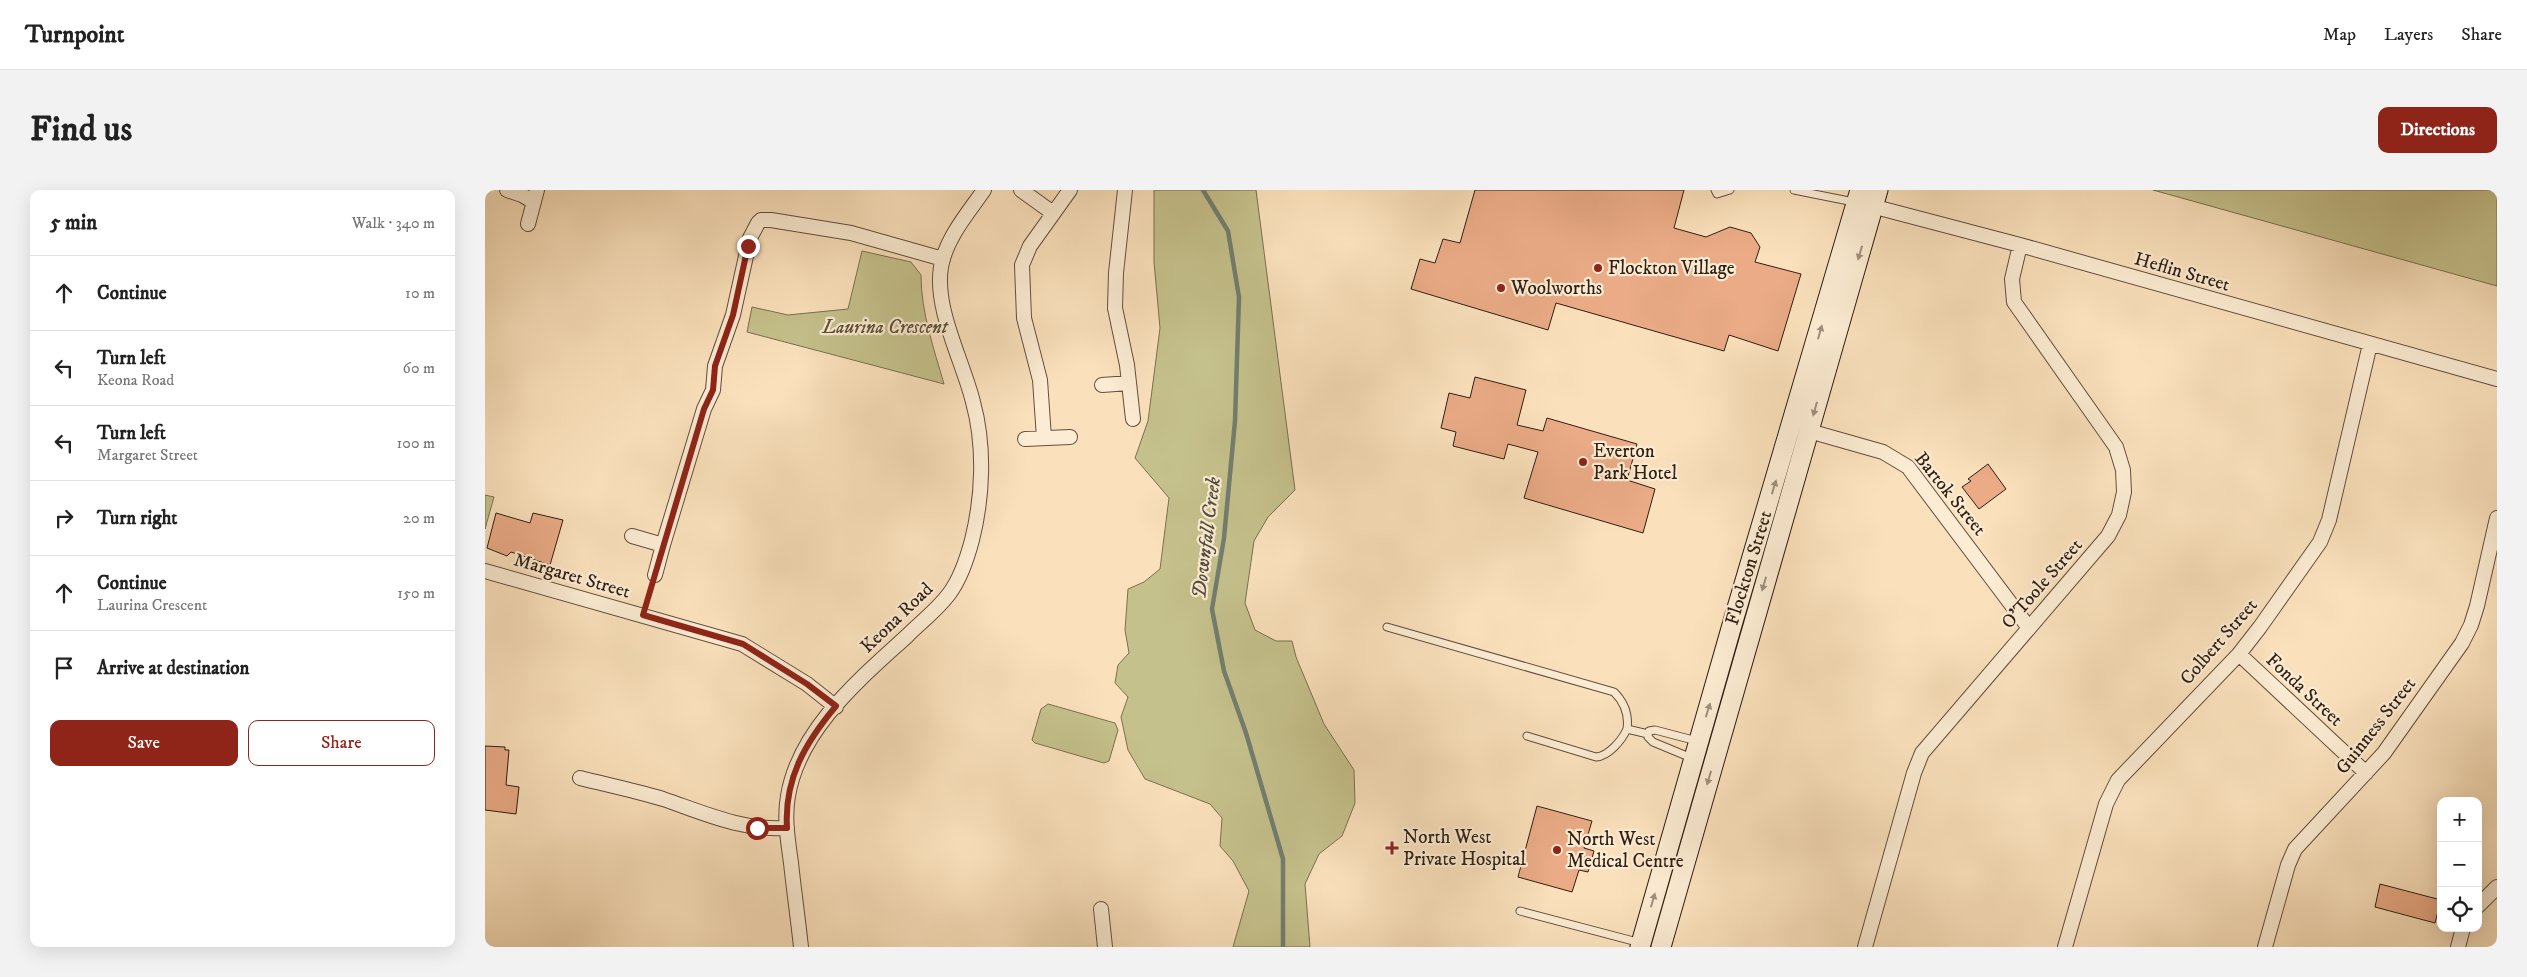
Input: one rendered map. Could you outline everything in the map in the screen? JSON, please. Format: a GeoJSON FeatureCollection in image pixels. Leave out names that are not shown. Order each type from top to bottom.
{"type":"FeatureCollection","features":[{"type":"Feature","properties":{"kind":"street"},"geometry":{"type":"LineString","coordinates":[[507,190],[536,196],[528,224]]}},
{"type":"Feature","properties":{"kind":"street","name":"Keona Road"},"geometry":{"type":"LineString","coordinates":[[801,947],[787,828],[787,799],[799,759],[812,736],[836,706],[892,649],[943,602],[961,573],[974,530],[981,473],[979,435],[973,402],[944,308],[940,276],[943,259],[959,226],[984,190]]}},
{"type":"Feature","properties":{"kind":"street"},"geometry":{"type":"LineString","coordinates":[[1021,190],[1053,213]]}},
{"type":"Feature","properties":{"kind":"street"},"geometry":{"type":"LineString","coordinates":[[1044,438],[1040,380],[1024,318],[1022,271],[1026,252],[1069,190]]}},
{"type":"Feature","properties":{"kind":"street"},"geometry":{"type":"LineString","coordinates":[[1125,190],[1116,272],[1115,308],[1129,383],[1133,419]]}},
{"type":"Feature","properties":{"kind":"street","name":"Heflin Street"},"geometry":{"type":"LineString","coordinates":[[1867,197],[2020,245],[2497,379]]}},
{"type":"Feature","properties":{"kind":"street","name":"Flockton Street"},"geometry":{"type":"LineString","coordinates":[[1661,947],[1809,431],[1867,197]]}},
{"type":"Feature","properties":{"kind":"street","name":"Flockton Street"},"geometry":{"type":"LineString","coordinates":[[1641,945],[1696,750],[1867,197]]}},
{"type":"Feature","properties":{"kind":"street"},"geometry":{"type":"LineString","coordinates":[[655,575],[704,409],[713,390],[715,366],[733,315],[750,238],[758,223],[771,220],[834,230],[943,259]]}},
{"type":"Feature","properties":{"kind":"street","name":"O'Toole Street"},"geometry":{"type":"LineString","coordinates":[[1865,947],[1917,763],[1928,744],[2115,526],[2122,504],[2125,481],[2116,448],[2014,302],[2012,280],[2020,245]]}},
{"type":"Feature","properties":{"kind":"street","name":"Colbert Street"},"geometry":{"type":"LineString","coordinates":[[2065,947],[2111,791],[2126,771],[2239,654],[2260,627],[2325,531],[2370,344]]}},
{"type":"Feature","properties":{"kind":"street"},"geometry":{"type":"LineString","coordinates":[[1102,386],[1129,383]]}},
{"type":"Feature","properties":{"kind":"street","name":"Bartok Street"},"geometry":{"type":"LineString","coordinates":[[1809,431],[1883,452],[1908,467],[2029,628]]}},
{"type":"Feature","properties":{"kind":"street"},"geometry":{"type":"LineString","coordinates":[[1025,438],[1070,437]]}},
{"type":"Feature","properties":{"kind":"street","name":"Guinness Street"},"geometry":{"type":"LineString","coordinates":[[2265,947],[2288,866],[2295,849],[2366,773],[2398,734],[2468,633],[2477,606],[2497,518]]}},
{"type":"Feature","properties":{"kind":"street"},"geometry":{"type":"LineString","coordinates":[[632,536],[663,545]]}},
{"type":"Feature","properties":{"kind":"street","name":"Margaret Street"},"geometry":{"type":"LineString","coordinates":[[485,571],[748,646],[807,684],[836,706]]}},
{"type":"Feature","properties":{"kind":"street","name":"Fonda Street"},"geometry":{"type":"LineString","coordinates":[[2239,654],[2366,773]]}},
{"type":"Feature","properties":{"kind":"street"},"geometry":{"type":"LineString","coordinates":[[580,778],[654,797],[708,816],[757,828],[787,828]]}},
{"type":"Feature","properties":{"kind":"street"},"geometry":{"type":"LineString","coordinates":[[2482,902],[2497,887]]}},
{"type":"Feature","properties":{"kind":"street"},"geometry":{"type":"LineString","coordinates":[[1101,909],[1105,947]]}},
{"type":"Feature","properties":{"kind":"street"},"geometry":{"type":"LineString","coordinates":[[2458,947],[2462,932]]}},
{"type":"Feature","properties":{"kind":"lane"},"geometry":{"type":"LineString","coordinates":[[1715,190],[1717,194],[1730,190]]}},
{"type":"Feature","properties":{"kind":"lane"},"geometry":{"type":"LineString","coordinates":[[1795,190],[1867,197]]}},
{"type":"Feature","properties":{"kind":"lane"},"geometry":{"type":"LineString","coordinates":[[1387,626],[1615,692],[1625,707],[1628,718],[1627,729],[1613,748],[1601,756],[1527,736]]}},
{"type":"Feature","properties":{"kind":"lane"},"geometry":{"type":"LineString","coordinates":[[1627,729],[1648,734]]}},
{"type":"Feature","properties":{"kind":"lane"},"geometry":{"type":"LineString","coordinates":[[1648,734],[1649,731],[1655,730],[1696,750]]}},
{"type":"Feature","properties":{"kind":"lane"},"geometry":{"type":"LineString","coordinates":[[1648,734],[1649,739],[1653,742],[1696,750]]}},
{"type":"Feature","properties":{"kind":"lane"},"geometry":{"type":"LineString","coordinates":[[1520,911],[1641,945]]}},
{"type":"Feature","properties":{"kind":"path"},"geometry":{"type":"LineString","coordinates":[[643,615],[655,575]]}},
{"type":"Feature","properties":{"kind":"green space"},"geometry":{"type":"Polygon","coordinates":[[[1154,190],[1256,190],[1295,490],[1268,517],[1254,541],[1245,603],[1255,630],[1276,641],[1292,641],[1296,657],[1324,724],[1354,770],[1355,803],[1342,836],[1319,854],[1305,884],[1310,947],[1233,947],[1249,891],[1233,861],[1220,846],[1222,818],[1210,804],[1145,779],[1128,750],[1121,717],[1128,697],[1115,683],[1118,665],[1129,653],[1125,630],[1128,589],[1144,582],[1160,569],[1169,498],[1135,458],[1148,421],[1160,328],[1154,262],[1154,190]]]}},
{"type":"Feature","properties":{"kind":"green space"},"geometry":{"type":"Polygon","coordinates":[[[2153,190],[2497,190],[2497,286],[2153,190]]]}},
{"type":"Feature","properties":{"kind":"green space","name":"Laurina Crescent"},"geometry":{"type":"Polygon","coordinates":[[[862,251],[911,262],[921,275],[923,303],[932,344],[944,384],[747,332],[752,307],[788,315],[848,309],[862,251]]]}},
{"type":"Feature","properties":{"kind":"green space"},"geometry":{"type":"Polygon","coordinates":[[[485,495],[494,497],[485,529],[485,495]]]}},
{"type":"Feature","properties":{"kind":"green space"},"geometry":{"type":"Polygon","coordinates":[[[1048,704],[1115,723],[1118,730],[1109,761],[1104,763],[1035,743],[1032,740],[1041,709],[1048,704]]]}},
{"type":"Feature","properties":{"kind":"building","name":"Flockton Village"},"geometry":{"type":"Polygon","coordinates":[[[1475,190],[1684,190],[1674,228],[1706,237],[1730,227],[1751,233],[1760,247],[1755,262],[1801,274],[1778,351],[1729,335],[1724,351],[1556,303],[1548,330],[1411,289],[1420,259],[1435,263],[1443,239],[1460,243],[1475,190]]]}},
{"type":"Feature","properties":{"kind":"building","name":"Everton Park Hotel"},"geometry":{"type":"Polygon","coordinates":[[[1475,377],[1526,390],[1517,425],[1543,431],[1547,418],[1637,444],[1627,480],[1655,489],[1643,533],[1524,498],[1538,452],[1508,444],[1504,459],[1453,446],[1456,432],[1441,428],[1449,393],[1470,398],[1475,377]]]}},
{"type":"Feature","properties":{"kind":"building"},"geometry":{"type":"Polygon","coordinates":[[[1988,464],[2006,489],[1979,509],[1962,487],[1971,481],[1968,479],[1988,464]]]}},
{"type":"Feature","properties":{"kind":"building"},"geometry":{"type":"Polygon","coordinates":[[[496,513],[530,523],[533,513],[563,520],[550,565],[511,552],[507,556],[487,548],[496,513]]]}},
{"type":"Feature","properties":{"kind":"building"},"geometry":{"type":"Polygon","coordinates":[[[485,746],[505,747],[505,750],[509,750],[506,785],[519,787],[516,814],[485,810],[485,746]]]}},
{"type":"Feature","properties":{"kind":"building","name":"North West Medical Centre"},"geometry":{"type":"Polygon","coordinates":[[[1537,806],[1592,821],[1584,848],[1594,851],[1588,872],[1579,870],[1572,892],[1518,877],[1537,806]]]}},
{"type":"Feature","properties":{"kind":"building"},"geometry":{"type":"Polygon","coordinates":[[[2380,884],[2437,899],[2437,915],[2435,923],[2375,907],[2380,884]]]}},
{"type":"Feature","properties":{"kind":"waterway","name":"Downfall Creek"},"geometry":{"type":"LineString","coordinates":[[1203,190],[1228,231],[1239,297],[1235,421],[1224,538],[1212,609],[1224,671],[1246,733],[1283,859],[1283,947]]}},
{"type":"Feature","properties":{"kind":"place","name":"Flockton Village"},"geometry":{"type":"Point","coordinates":[1598,268]}},
{"type":"Feature","properties":{"kind":"place","name":"Woolworths"},"geometry":{"type":"Point","coordinates":[1501,288]}},
{"type":"Feature","properties":{"kind":"place","name":"Everton Park Hotel"},"geometry":{"type":"Point","coordinates":[1583,462]}},
{"type":"Feature","properties":{"kind":"place","name":"North West Private Hospital"},"geometry":{"type":"Point","coordinates":[1392,848]}},
{"type":"Feature","properties":{"kind":"place","name":"North West Medical Centre"},"geometry":{"type":"Point","coordinates":[1557,850]}},
{"type":"Feature","properties":{"kind":"route"},"geometry":{"type":"LineString","coordinates":[[748,246],[733,315],[723,349],[715,366],[713,390],[704,409],[643,615],[731,640],[754,649],[807,684],[836,706],[805,746],[799,759],[787,799],[787,828],[757,828]]}}]}
